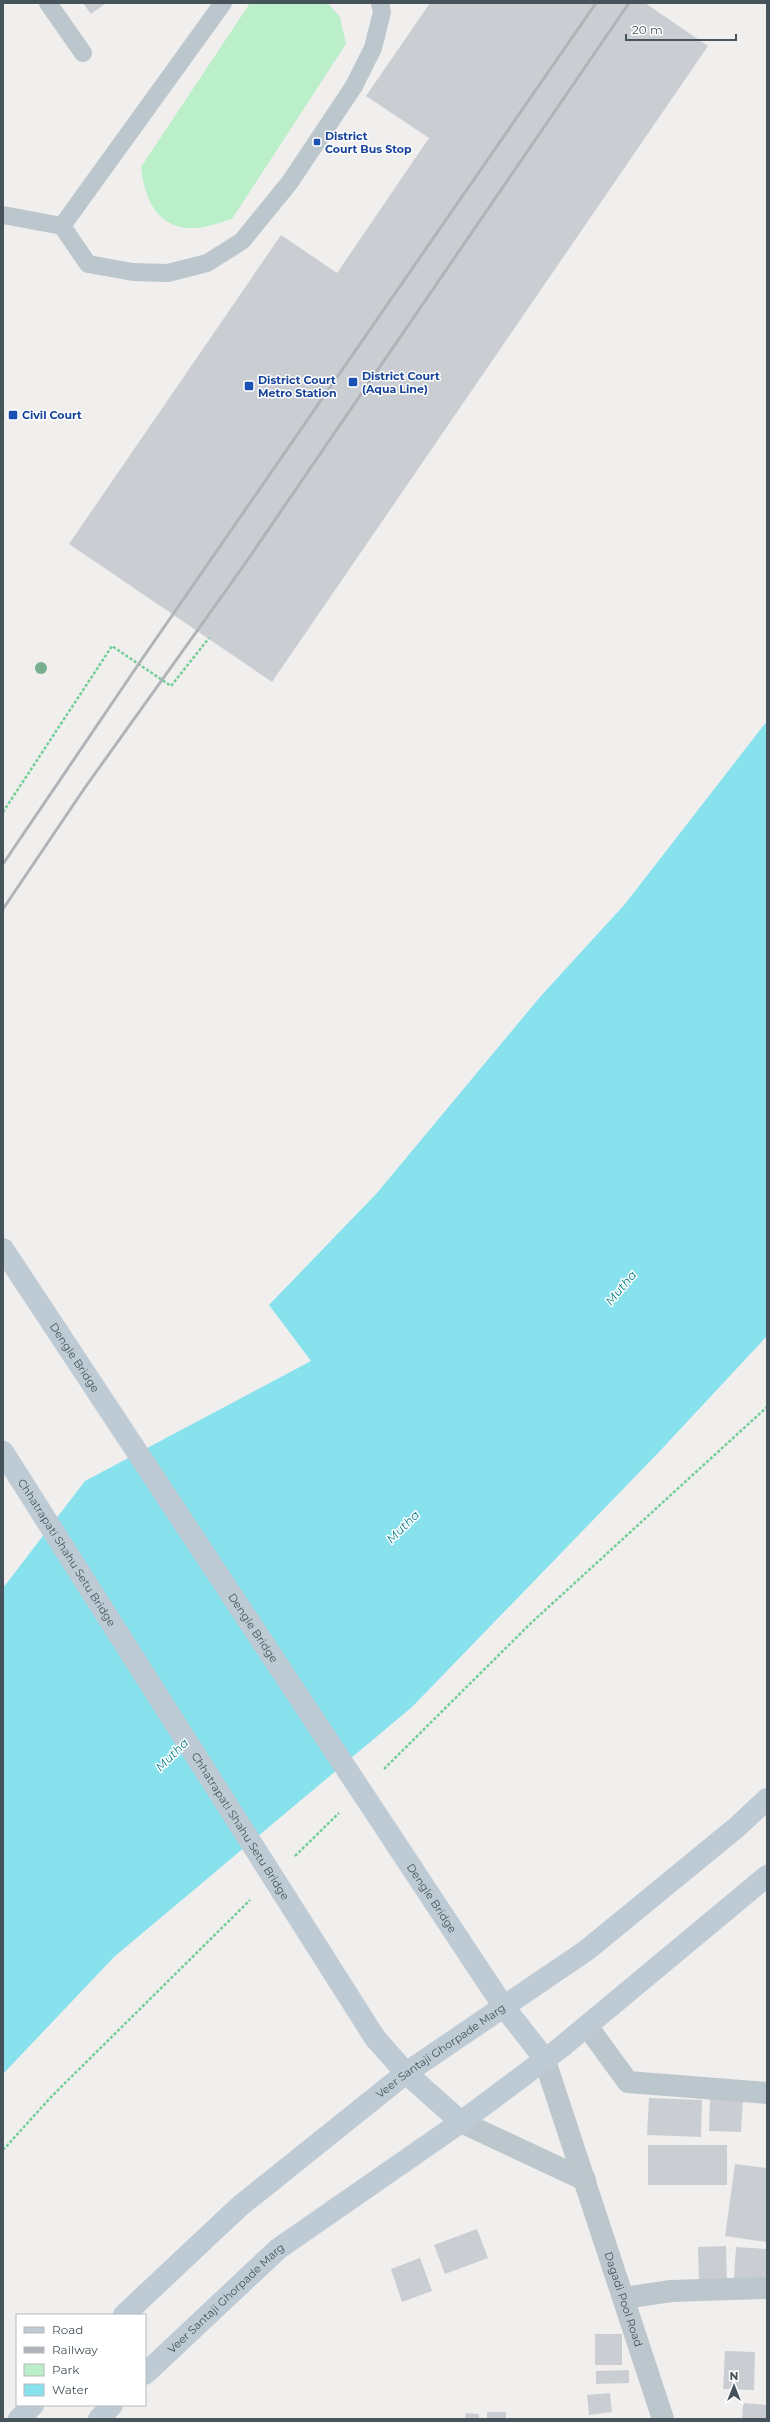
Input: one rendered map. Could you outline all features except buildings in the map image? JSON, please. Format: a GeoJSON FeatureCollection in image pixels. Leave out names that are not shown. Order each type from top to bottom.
{"type":"FeatureCollection","features":[{"type":"Feature","properties":{"kind":"main road","name":"Dengle Bridge"},"geometry":{"type":"LineString","coordinates":[[3,1249],[504,2007],[544,2058]]}},
{"type":"Feature","properties":{"kind":"main road","name":"Chhatrapati Shahu Setu Bridge"},"geometry":{"type":"LineString","coordinates":[[3,1452],[375,2038],[406,2073],[461,2122]]}},
{"type":"Feature","properties":{"kind":"main road","name":"Veer Santaji Ghorpade Marg"},"geometry":{"type":"LineString","coordinates":[[125,2314],[240,2206],[406,2073],[587,1950],[737,1828],[767,1799]]}},
{"type":"Feature","properties":{"kind":"main road","name":"Veer Santaji Ghorpade Marg"},"geometry":{"type":"LineString","coordinates":[[146,2373],[278,2249],[461,2122],[587,2026],[767,1876]]}},
{"type":"Feature","properties":{"kind":"main road"},"geometry":{"type":"LineString","coordinates":[[20,2419],[32,2406]]}},
{"type":"Feature","properties":{"kind":"main road"},"geometry":{"type":"LineString","coordinates":[[99,2419],[111,2406]]}},
{"type":"Feature","properties":{"kind":"street"},"geometry":{"type":"LineString","coordinates":[[587,2026],[628,2082],[767,2092]]}},
{"type":"Feature","properties":{"kind":"street","name":"Dagadi Pool Road"},"geometry":{"type":"LineString","coordinates":[[544,2058],[663,2419]]}},
{"type":"Feature","properties":{"kind":"street"},"geometry":{"type":"LineString","coordinates":[[461,2122],[585,2180]]}},
{"type":"Feature","properties":{"kind":"street"},"geometry":{"type":"LineString","coordinates":[[624,2298],[671,2291],[767,2288]]}},
{"type":"Feature","properties":{"kind":"lane"},"geometry":{"type":"LineString","coordinates":[[48,3],[83,53]]}},
{"type":"Feature","properties":{"kind":"lane"},"geometry":{"type":"LineString","coordinates":[[62,226],[223,3]]}},
{"type":"Feature","properties":{"kind":"lane"},"geometry":{"type":"LineString","coordinates":[[3,215],[62,226],[88,264],[133,272],[168,273],[207,263],[242,241],[290,182],[354,86],[373,48],[382,12],[380,3]]}},
{"type":"Feature","properties":{"kind":"path"},"geometry":{"type":"LineString","coordinates":[[3,812],[112,646],[171,686],[208,638]]}},
{"type":"Feature","properties":{"kind":"green space"},"geometry":{"type":"Polygon","coordinates":[[[250,3],[328,3],[340,17],[346,44],[232,219],[198,228],[186,228],[175,225],[166,221],[158,214],[148,198],[142,177],[141,167],[250,3]]]}},
{"type":"Feature","properties":{"kind":"water","name":"Mutha"},"geometry":{"type":"Polygon","coordinates":[[[767,721],[767,1336],[658,1453],[412,1707],[114,1957],[3,2074],[3,1588],[85,1481],[311,1361],[269,1305],[377,1193],[540,997],[625,904],[767,721]]]}},
{"type":"Feature","properties":{"kind":"railway"},"geometry":{"type":"LineString","coordinates":[[3,864],[142,659],[596,3]]}},
{"type":"Feature","properties":{"kind":"railway"},"geometry":{"type":"LineString","coordinates":[[3,909],[84,789],[242,568],[629,3]]}},
{"type":"Feature","properties":{"kind":"place","name":"District Court Bus Stop"},"geometry":{"type":"Point","coordinates":[317,142]}},
{"type":"Feature","properties":{"kind":"place","name":"District Court (Aqua Line)"},"geometry":{"type":"Point","coordinates":[353,382]}},
{"type":"Feature","properties":{"kind":"place","name":"District Court Metro Station"},"geometry":{"type":"Point","coordinates":[249,386]}},
{"type":"Feature","properties":{"kind":"place","name":"Civil Court"},"geometry":{"type":"Point","coordinates":[13,415]}}]}
